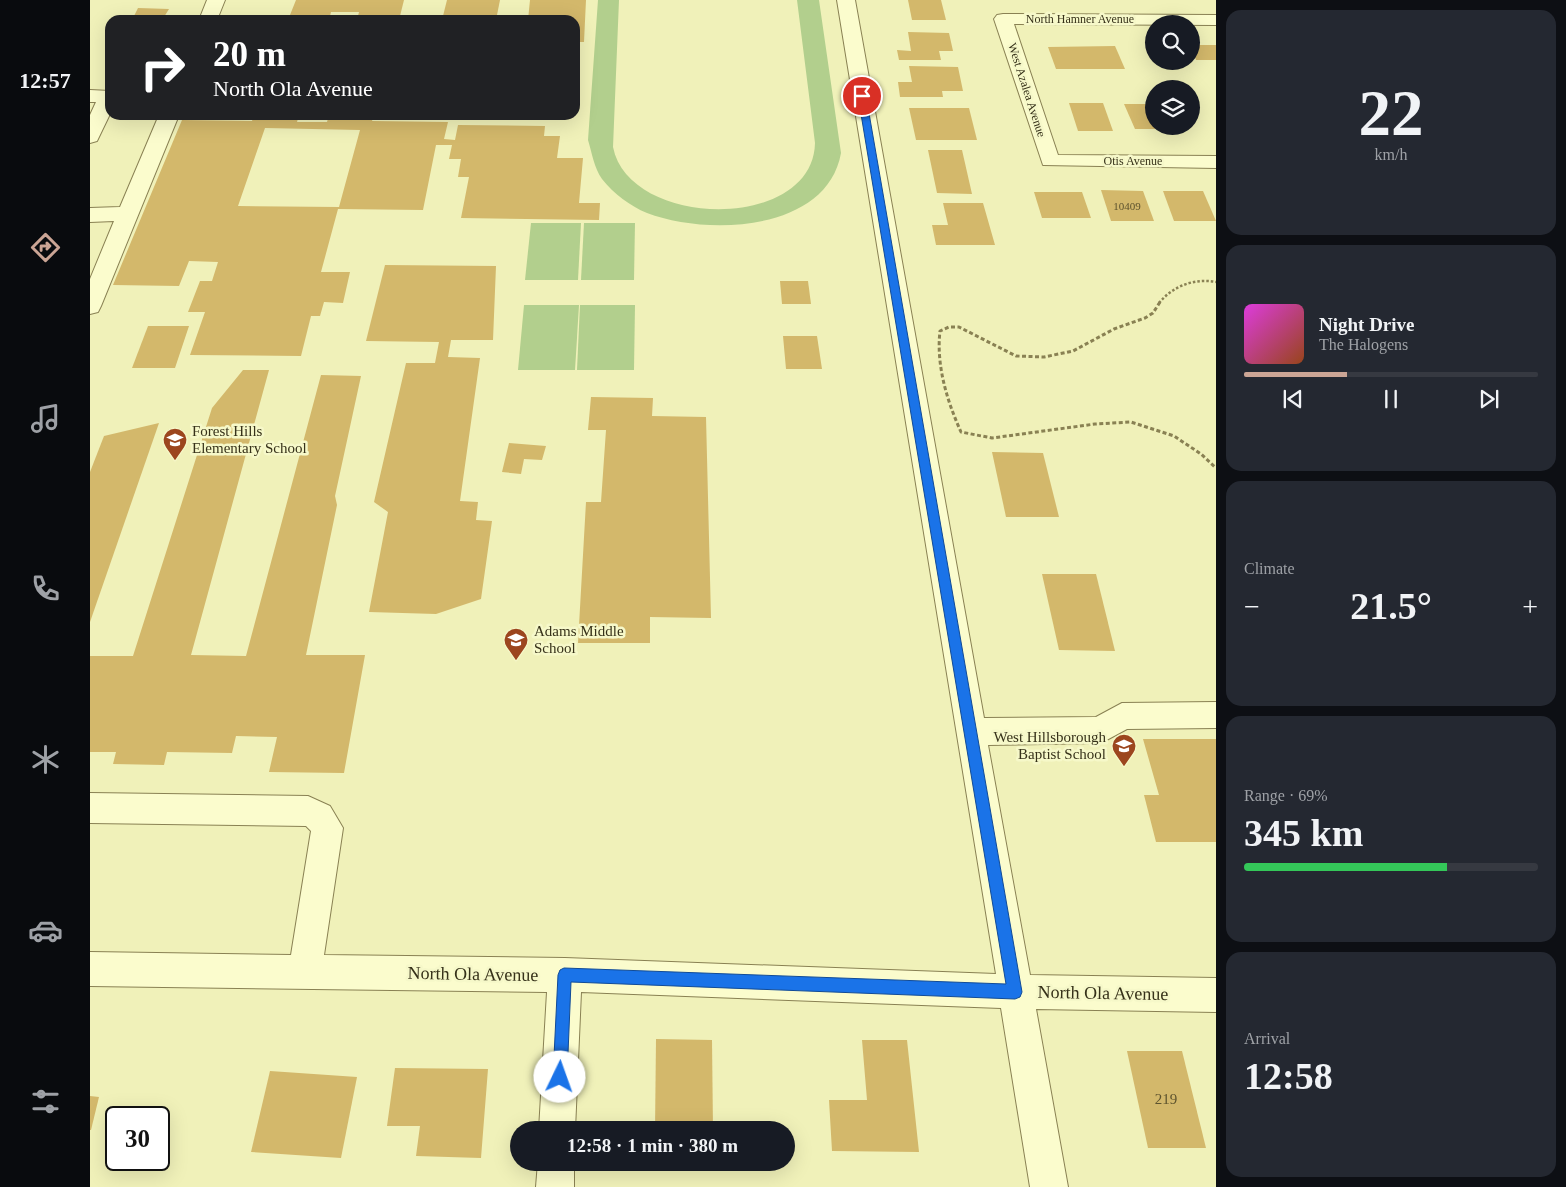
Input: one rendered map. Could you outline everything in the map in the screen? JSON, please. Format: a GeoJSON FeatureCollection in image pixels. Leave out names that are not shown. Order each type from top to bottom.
{"type":"FeatureCollection","features":[{"type":"Feature","properties":{"kind":"street"},"geometry":{"type":"LineString","coordinates":[[210,15],[216,0]]}},
{"type":"Feature","properties":{"kind":"street"},"geometry":{"type":"LineString","coordinates":[[846,0],[1049,1187]]}},
{"type":"Feature","properties":{"kind":"street","name":"North Hamner Avenue"},"geometry":{"type":"LineString","coordinates":[[1003,19],[1216,20]]}},
{"type":"Feature","properties":{"kind":"street","name":"West Azalea Avenue"},"geometry":{"type":"LineString","coordinates":[[1003,19],[1050,161]]}},
{"type":"Feature","properties":{"kind":"street"},"geometry":{"type":"LineString","coordinates":[[90,96],[105,96]]}},
{"type":"Feature","properties":{"kind":"street"},"geometry":{"type":"LineString","coordinates":[[90,137],[105,103]]}},
{"type":"Feature","properties":{"kind":"street"},"geometry":{"type":"LineString","coordinates":[[90,306],[167,120]]}},
{"type":"Feature","properties":{"kind":"street","name":"Otis Avenue"},"geometry":{"type":"LineString","coordinates":[[1050,161],[1216,162]]}},
{"type":"Feature","properties":{"kind":"street"},"geometry":{"type":"LineString","coordinates":[[90,214],[128,214]]}},
{"type":"Feature","properties":{"kind":"street"},"geometry":{"type":"LineString","coordinates":[[970,732],[998,730],[1102,730],[1122,716],[1216,715]]}},
{"type":"Feature","properties":{"kind":"street"},"geometry":{"type":"LineString","coordinates":[[90,808],[308,811],[319,816],[327,828],[305,972]]}},
{"type":"Feature","properties":{"kind":"street","name":"North Ola Avenue"},"geometry":{"type":"LineString","coordinates":[[90,969],[564,975],[1015,992],[1216,995]]}},
{"type":"Feature","properties":{"kind":"street"},"geometry":{"type":"LineString","coordinates":[[557,1121],[564,975]]}},
{"type":"Feature","properties":{"kind":"street"},"geometry":{"type":"LineString","coordinates":[[555,1187],[556,1171]]}},
{"type":"Feature","properties":{"kind":"path"},"geometry":{"type":"LineString","coordinates":[[1216,282],[1186,283],[1172,290],[1151,316],[1113,330],[1098,340],[1073,351],[1017,356],[997,349],[970,331],[957,326],[946,327],[940,331],[939,343],[947,399],[961,432],[992,438],[1095,424],[1131,422],[1174,436],[1201,454],[1216,468]]}},
{"type":"Feature","properties":{"kind":"green space"},"geometry":{"type":"Polygon","coordinates":[[[598,0],[619,0],[613,147],[626,174],[651,193],[683,205],[719,209],[754,205],[785,193],[806,172],[815,143],[797,0],[819,0],[841,153],[831,179],[813,199],[789,213],[761,221],[731,225],[701,224],[672,220],[647,213],[623,199],[599,175],[588,140],[598,0]]]}},
{"type":"Feature","properties":{"kind":"green space"},"geometry":{"type":"Polygon","coordinates":[[[531,223],[581,223],[578,280],[525,280],[531,223]]]}},
{"type":"Feature","properties":{"kind":"green space"},"geometry":{"type":"Polygon","coordinates":[[[584,223],[635,223],[634,280],[581,280],[584,223]]]}},
{"type":"Feature","properties":{"kind":"green space"},"geometry":{"type":"Polygon","coordinates":[[[524,305],[579,305],[575,370],[518,370],[524,305]]]}},
{"type":"Feature","properties":{"kind":"green space"},"geometry":{"type":"Polygon","coordinates":[[[580,305],[635,305],[634,370],[577,370],[580,305]]]}},
{"type":"Feature","properties":{"kind":"building"},"geometry":{"type":"Polygon","coordinates":[[[296,0],[404,0],[400,15],[358,15],[359,12],[331,12],[330,15],[290,15],[296,0]]]}},
{"type":"Feature","properties":{"kind":"building"},"geometry":{"type":"Polygon","coordinates":[[[447,0],[500,0],[497,15],[443,15],[447,0]]]}},
{"type":"Feature","properties":{"kind":"building"},"geometry":{"type":"Polygon","coordinates":[[[530,0],[586,0],[584,42],[580,42],[580,15],[528,15],[530,0]]]}},
{"type":"Feature","properties":{"kind":"building"},"geometry":{"type":"Polygon","coordinates":[[[908,0],[941,0],[946,20],[912,20],[908,0]]]}},
{"type":"Feature","properties":{"kind":"building"},"geometry":{"type":"Polygon","coordinates":[[[138,8],[169,9],[165,15],[134,15],[138,8]]]}},
{"type":"Feature","properties":{"kind":"building"},"geometry":{"type":"Polygon","coordinates":[[[908,32],[949,33],[953,51],[939,51],[941,60],[899,60],[897,50],[911,51],[908,32]]]}},
{"type":"Feature","properties":{"kind":"building"},"geometry":{"type":"Polygon","coordinates":[[[1200,45],[1216,45],[1216,60],[1200,60],[1200,45]]]}},
{"type":"Feature","properties":{"kind":"building"},"geometry":{"type":"Polygon","coordinates":[[[1115,46],[1125,69],[1056,69],[1048,47],[1115,46]]]}},
{"type":"Feature","properties":{"kind":"building"},"geometry":{"type":"Polygon","coordinates":[[[909,66],[958,67],[963,91],[942,91],[943,97],[900,97],[898,82],[912,82],[909,66]]]}},
{"type":"Feature","properties":{"kind":"building"},"geometry":{"type":"Polygon","coordinates":[[[1069,103],[1103,103],[1113,131],[1078,131],[1069,103]]]}},
{"type":"Feature","properties":{"kind":"building"},"geometry":{"type":"Polygon","coordinates":[[[1124,104],[1145,104],[1145,129],[1135,129],[1124,104]]]}},
{"type":"Feature","properties":{"kind":"building"},"geometry":{"type":"Polygon","coordinates":[[[909,108],[969,108],[977,140],[916,140],[909,108]]]}},
{"type":"Feature","properties":{"kind":"building"},"geometry":{"type":"Polygon","coordinates":[[[182,120],[448,122],[444,139],[455,140],[458,125],[545,126],[544,136],[560,136],[557,158],[583,158],[579,203],[600,203],[599,220],[461,218],[469,177],[458,177],[461,159],[449,159],[452,145],[436,145],[423,210],[338,209],[321,272],[350,272],[343,303],[324,302],[320,316],[311,316],[301,356],[190,355],[205,312],[188,312],[200,281],[212,281],[218,262],[189,261],[179,286],[113,285],[182,120]],[[265,128],[238,206],[339,207],[360,130],[265,128]]]}},
{"type":"Feature","properties":{"kind":"building"},"geometry":{"type":"Polygon","coordinates":[[[928,150],[962,150],[972,194],[937,193],[928,150]]]}},
{"type":"Feature","properties":{"kind":"building"},"geometry":{"type":"Polygon","coordinates":[[[1101,190],[1143,191],[1154,221],[1111,221],[1101,190]]]}},
{"type":"Feature","properties":{"kind":"building"},"geometry":{"type":"Polygon","coordinates":[[[1163,191],[1203,191],[1216,221],[1174,221],[1163,191]]]}},
{"type":"Feature","properties":{"kind":"building"},"geometry":{"type":"Polygon","coordinates":[[[1034,192],[1082,192],[1091,218],[1042,218],[1034,192]]]}},
{"type":"Feature","properties":{"kind":"building"},"geometry":{"type":"Polygon","coordinates":[[[943,203],[983,203],[995,245],[936,245],[932,225],[948,225],[943,203]]]}},
{"type":"Feature","properties":{"kind":"building"},"geometry":{"type":"Polygon","coordinates":[[[385,265],[496,266],[493,340],[451,340],[448,357],[480,358],[460,501],[478,502],[476,520],[492,521],[481,599],[436,614],[369,612],[388,512],[374,502],[406,363],[435,363],[439,342],[366,341],[385,265]]]}},
{"type":"Feature","properties":{"kind":"building"},"geometry":{"type":"Polygon","coordinates":[[[780,281],[808,281],[811,304],[782,304],[780,281]]]}},
{"type":"Feature","properties":{"kind":"building"},"geometry":{"type":"Polygon","coordinates":[[[148,326],[189,326],[175,368],[132,368],[148,326]]]}},
{"type":"Feature","properties":{"kind":"building"},"geometry":{"type":"Polygon","coordinates":[[[783,336],[817,336],[822,369],[786,369],[783,336]]]}},
{"type":"Feature","properties":{"kind":"building"},"geometry":{"type":"Polygon","coordinates":[[[243,370],[269,370],[191,655],[246,656],[321,375],[361,376],[335,496],[337,505],[306,655],[365,655],[344,773],[269,772],[277,737],[236,736],[232,753],[167,752],[164,765],[113,764],[116,752],[90,752],[90,656],[133,656],[212,408],[243,370]]]}},
{"type":"Feature","properties":{"kind":"building"},"geometry":{"type":"Polygon","coordinates":[[[591,397],[653,398],[652,416],[706,417],[711,618],[650,617],[650,643],[578,643],[586,502],[601,502],[606,430],[588,430],[591,397]]]}},
{"type":"Feature","properties":{"kind":"building"},"geometry":{"type":"Polygon","coordinates":[[[159,423],[90,622],[90,472],[104,436],[159,423]]]}},
{"type":"Feature","properties":{"kind":"building"},"geometry":{"type":"Polygon","coordinates":[[[509,443],[546,446],[542,460],[524,459],[521,474],[502,472],[509,443]]]}},
{"type":"Feature","properties":{"kind":"building"},"geometry":{"type":"Polygon","coordinates":[[[992,452],[1043,453],[1059,517],[1006,517],[992,452]]]}},
{"type":"Feature","properties":{"kind":"building"},"geometry":{"type":"Polygon","coordinates":[[[1042,574],[1096,574],[1115,651],[1059,650],[1042,574]]]}},
{"type":"Feature","properties":{"kind":"building"},"geometry":{"type":"Polygon","coordinates":[[[1143,739],[1216,739],[1216,842],[1156,842],[1144,795],[1159,795],[1143,739]]]}},
{"type":"Feature","properties":{"kind":"building"},"geometry":{"type":"Polygon","coordinates":[[[656,1039],[712,1040],[713,1121],[655,1121],[656,1039]]]}},
{"type":"Feature","properties":{"kind":"building"},"geometry":{"type":"Polygon","coordinates":[[[862,1040],[907,1040],[919,1152],[832,1151],[829,1100],[867,1100],[862,1040]]]}},
{"type":"Feature","properties":{"kind":"building"},"geometry":{"type":"Polygon","coordinates":[[[1127,1051],[1182,1051],[1206,1148],[1148,1148],[1127,1051]]]}},
{"type":"Feature","properties":{"kind":"building"},"geometry":{"type":"Polygon","coordinates":[[[395,1068],[488,1069],[481,1158],[416,1156],[420,1126],[387,1126],[395,1068]]]}},
{"type":"Feature","properties":{"kind":"building"},"geometry":{"type":"Polygon","coordinates":[[[270,1071],[357,1077],[341,1158],[251,1152],[270,1071]]]}},
{"type":"Feature","properties":{"kind":"building"},"geometry":{"type":"Polygon","coordinates":[[[90,1096],[99,1097],[91,1130],[90,1130],[90,1096]]]}},
{"type":"Feature","properties":{"kind":"place","name":"Forest Hills Elementary School"},"geometry":{"type":"Point","coordinates":[175,461]}},
{"type":"Feature","properties":{"kind":"place","name":"Adams Middle School"},"geometry":{"type":"Point","coordinates":[516,661]}},
{"type":"Feature","properties":{"kind":"place","name":"West Hillsborough Baptist School"},"geometry":{"type":"Point","coordinates":[1124,767]}},
{"type":"Feature","properties":{"kind":"route"},"geometry":{"type":"LineString","coordinates":[[560,1077],[564,975],[1015,992],[862,96]]}}]}
